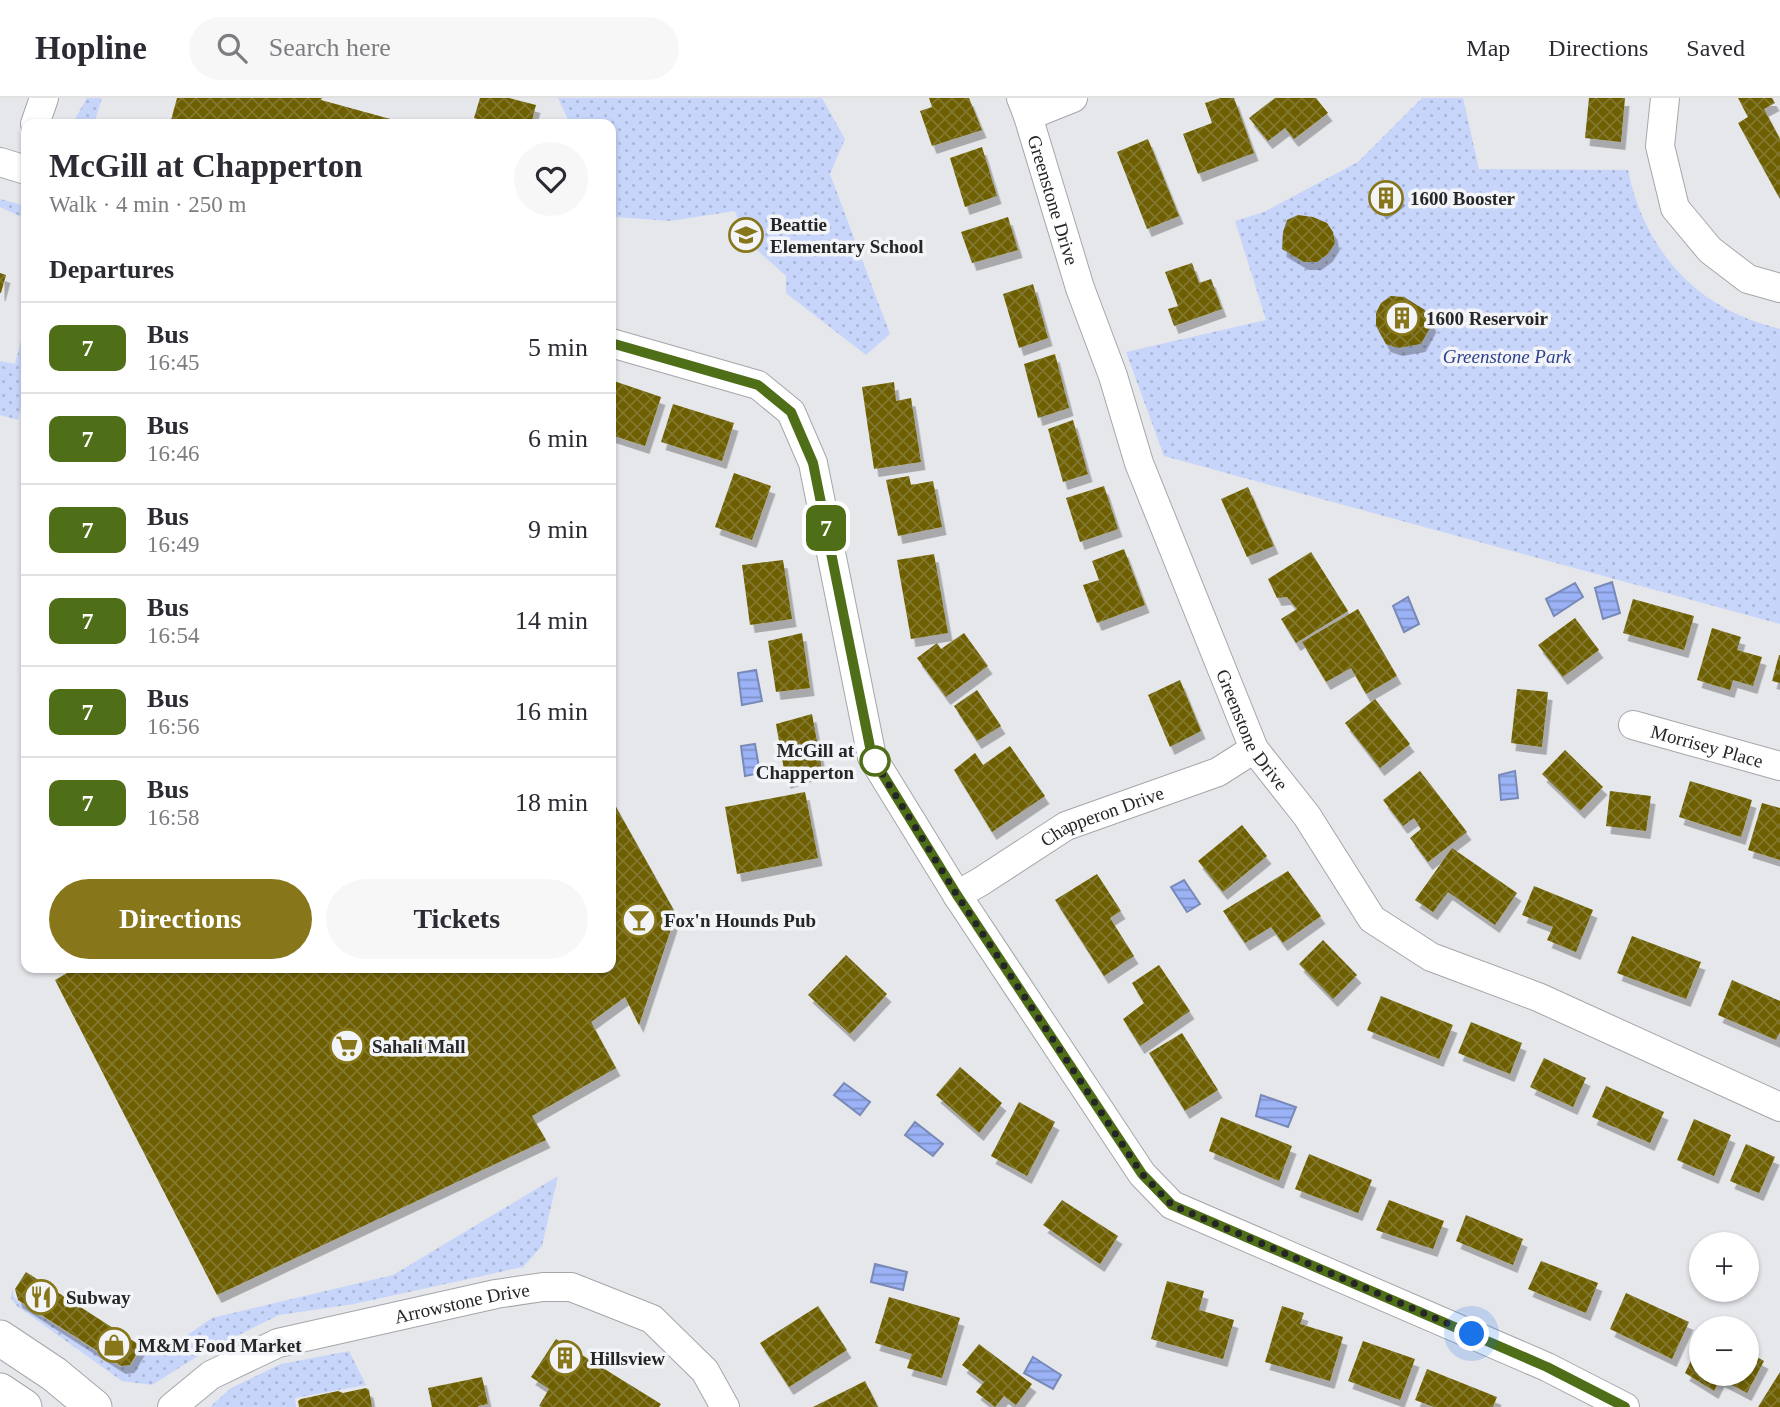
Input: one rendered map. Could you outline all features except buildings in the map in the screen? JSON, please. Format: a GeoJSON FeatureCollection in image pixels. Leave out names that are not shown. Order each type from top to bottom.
{"type":"FeatureCollection","features":[{"type":"Feature","properties":{"kind":"main road"},"geometry":{"type":"LineString","coordinates":[[0,1338],[54,1374],[94,1407]]}},
{"type":"Feature","properties":{"kind":"main road"},"geometry":{"type":"LineString","coordinates":[[0,1391],[24,1407]]}},
{"type":"Feature","properties":{"kind":"street"},"geometry":{"type":"LineString","coordinates":[[37,119],[44,98]]}},
{"type":"Feature","properties":{"kind":"street"},"geometry":{"type":"LineString","coordinates":[[1024,107],[1073,98]]}},
{"type":"Feature","properties":{"kind":"street"},"geometry":{"type":"LineString","coordinates":[[1665,98],[1660,146],[1675,208],[1710,250],[1748,279],[1780,288]]}},
{"type":"Feature","properties":{"kind":"street","name":"Greenstone Drive"},"geometry":{"type":"LineString","coordinates":[[1024,107],[1080,288],[1113,376],[1139,463],[1254,749],[1307,816],[1372,919],[1431,957],[1538,997],[1780,1107]]}},
{"type":"Feature","properties":{"kind":"street"},"geometry":{"type":"LineString","coordinates":[[616,344],[758,385],[791,412],[813,463],[872,757],[957,895],[1142,1174],[1172,1205],[1547,1367],[1625,1407]]}},
{"type":"Feature","properties":{"kind":"street","name":"Morrisey Place"},"geometry":{"type":"LineString","coordinates":[[1633,725],[1780,766]]}},
{"type":"Feature","properties":{"kind":"street","name":"Chapperon Drive"},"geometry":{"type":"LineString","coordinates":[[957,895],[1066,826],[1218,772],[1254,749]]}},
{"type":"Feature","properties":{"kind":"street","name":"Arrowstone Drive"},"geometry":{"type":"LineString","coordinates":[[172,1407],[211,1375],[278,1343],[496,1294],[543,1287],[572,1287],[652,1319],[705,1371],[726,1407]]}},
{"type":"Feature","properties":{"kind":"green space"},"geometry":{"type":"Polygon","coordinates":[[[87,98],[102,98],[96,119],[75,119],[87,98]]]}},
{"type":"Feature","properties":{"kind":"green space"},"geometry":{"type":"Polygon","coordinates":[[[558,98],[822,98],[845,139],[830,174],[890,334],[866,355],[786,293],[786,276],[746,240],[735,211],[670,221],[616,217],[616,119],[568,119],[558,98]]]}},
{"type":"Feature","properties":{"kind":"green space","name":"Greenstone Park"},"geometry":{"type":"Polygon","coordinates":[[[1422,98],[1463,98],[1479,169],[1628,170],[1642,216],[1653,237],[1680,274],[1717,304],[1759,323],[1780,329],[1780,624],[1164,456],[1126,352],[1266,320],[1235,221],[1264,212],[1358,162],[1422,98]]]}},
{"type":"Feature","properties":{"kind":"green space"},"geometry":{"type":"Polygon","coordinates":[[[0,199],[21,205],[21,217],[0,207],[0,199]]]}},
{"type":"Feature","properties":{"kind":"green space"},"geometry":{"type":"Polygon","coordinates":[[[21,341],[21,408],[18,420],[0,415],[0,361],[15,364],[21,341]]]}},
{"type":"Feature","properties":{"kind":"green space"},"geometry":{"type":"Polygon","coordinates":[[[558,1176],[542,1246],[523,1267],[354,1304],[279,1315],[206,1351],[152,1385],[122,1381],[17,1306],[11,1298],[12,1288],[18,1301],[120,1367],[131,1365],[143,1348],[170,1347],[212,1318],[393,1275],[558,1176]]]}},
{"type":"Feature","properties":{"kind":"green space"},"geometry":{"type":"Polygon","coordinates":[[[349,1351],[366,1385],[295,1398],[296,1407],[210,1407],[231,1388],[281,1364],[349,1351]]]}},
{"type":"Feature","properties":{"kind":"water"},"geometry":{"type":"Polygon","coordinates":[[[1612,582],[1620,613],[1603,619],[1595,588],[1612,582]]]}},
{"type":"Feature","properties":{"kind":"water"},"geometry":{"type":"Polygon","coordinates":[[[1575,583],[1583,597],[1554,616],[1546,599],[1575,583]]]}},
{"type":"Feature","properties":{"kind":"water"},"geometry":{"type":"Polygon","coordinates":[[[1408,597],[1419,624],[1404,632],[1393,606],[1408,597]]]}},
{"type":"Feature","properties":{"kind":"water"},"geometry":{"type":"Polygon","coordinates":[[[756,670],[762,701],[742,705],[738,673],[756,670]]]}},
{"type":"Feature","properties":{"kind":"water"},"geometry":{"type":"Polygon","coordinates":[[[755,744],[760,773],[745,776],[741,746],[755,744]]]}},
{"type":"Feature","properties":{"kind":"water"},"geometry":{"type":"Polygon","coordinates":[[[1515,771],[1518,798],[1501,800],[1499,775],[1515,771]]]}},
{"type":"Feature","properties":{"kind":"water"},"geometry":{"type":"Polygon","coordinates":[[[1184,880],[1200,904],[1187,912],[1171,887],[1184,880]]]}},
{"type":"Feature","properties":{"kind":"water"},"geometry":{"type":"Polygon","coordinates":[[[844,1083],[870,1102],[860,1115],[834,1095],[844,1083]]]}},
{"type":"Feature","properties":{"kind":"water"},"geometry":{"type":"Polygon","coordinates":[[[1261,1095],[1296,1107],[1288,1127],[1256,1116],[1261,1095]]]}},
{"type":"Feature","properties":{"kind":"water"},"geometry":{"type":"Polygon","coordinates":[[[915,1122],[943,1144],[933,1156],[905,1135],[915,1122]]]}},
{"type":"Feature","properties":{"kind":"water"},"geometry":{"type":"Polygon","coordinates":[[[875,1264],[907,1272],[903,1290],[871,1282],[875,1264]]]}},
{"type":"Feature","properties":{"kind":"water"},"geometry":{"type":"Polygon","coordinates":[[[1033,1357],[1061,1375],[1053,1389],[1024,1373],[1033,1357]]]}},
{"type":"Feature","properties":{"kind":"bus line","name":"7"},"geometry":{"type":"LineString","coordinates":[[616,344],[758,385],[791,412],[813,463],[872,757],[957,895],[1142,1174],[1172,1205],[1547,1367],[1625,1407]]}},
{"type":"Feature","properties":{"kind":"place","name":"1600 Booster"},"geometry":{"type":"Point","coordinates":[1386,198]}},
{"type":"Feature","properties":{"kind":"place","name":"Beattie Elementary School"},"geometry":{"type":"Point","coordinates":[746,235]}},
{"type":"Feature","properties":{"kind":"place","name":"1600 Reservoir"},"geometry":{"type":"Point","coordinates":[1402,318]}},
{"type":"Feature","properties":{"kind":"place","name":"McGill at Chapperton"},"geometry":{"type":"Point","coordinates":[875,761]}},
{"type":"Feature","properties":{"kind":"place","name":"Fox'n Hounds Pub"},"geometry":{"type":"Point","coordinates":[639,920]}},
{"type":"Feature","properties":{"kind":"place","name":"Sahali Mall"},"geometry":{"type":"Point","coordinates":[347,1046]}},
{"type":"Feature","properties":{"kind":"place","name":"Subway"},"geometry":{"type":"Point","coordinates":[41,1297]}},
{"type":"Feature","properties":{"kind":"place","name":"M&M Food Market"},"geometry":{"type":"Point","coordinates":[114,1345]}},
{"type":"Feature","properties":{"kind":"place","name":"Hillsview"},"geometry":{"type":"Point","coordinates":[565,1358]}},
{"type":"Feature","properties":{"kind":"route"},"geometry":{"type":"LineString","coordinates":[[875,761],[872,757],[957,895],[1142,1174],[1172,1205],[1472,1334]]}}]}
